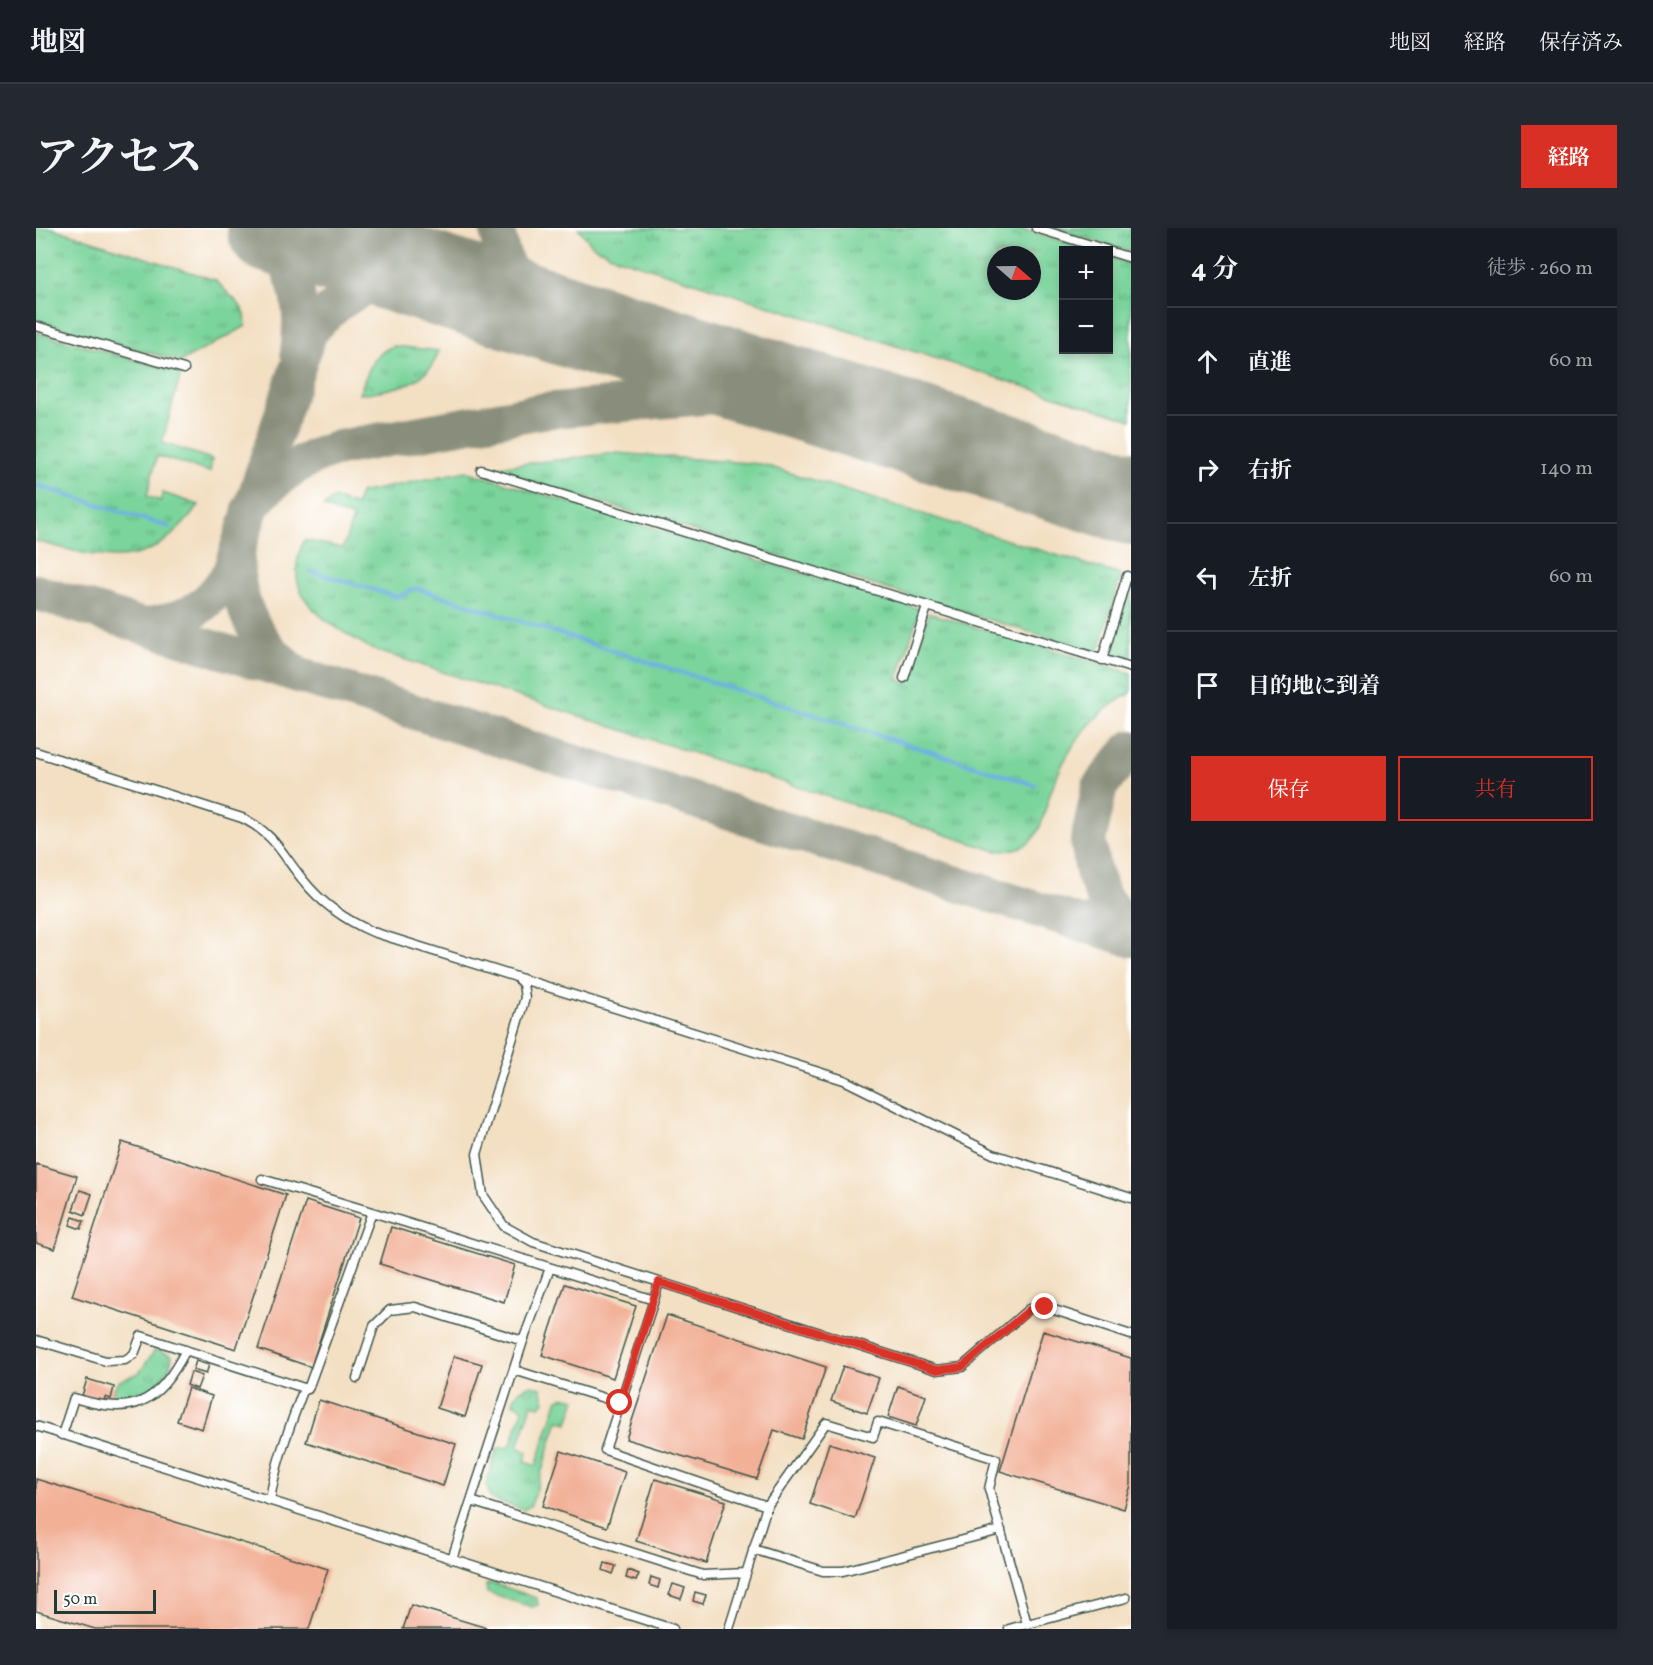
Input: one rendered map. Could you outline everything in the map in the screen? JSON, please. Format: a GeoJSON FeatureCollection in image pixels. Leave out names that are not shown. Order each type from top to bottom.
{"type":"FeatureCollection","features":[{"type":"Feature","properties":{"kind":"lane"},"geometry":{"type":"LineString","coordinates":[[1036,228],[1092,246]]}},
{"type":"Feature","properties":{"kind":"lane"},"geometry":{"type":"LineString","coordinates":[[1113,253],[1131,258]]}},
{"type":"Feature","properties":{"kind":"lane"},"geometry":{"type":"LineString","coordinates":[[36,326],[183,369]]}},
{"type":"Feature","properties":{"kind":"lane"},"geometry":{"type":"LineString","coordinates":[[481,470],[1131,668]]}},
{"type":"Feature","properties":{"kind":"lane"},"geometry":{"type":"LineString","coordinates":[[1102,660],[1128,576]]}},
{"type":"Feature","properties":{"kind":"lane"},"geometry":{"type":"LineString","coordinates":[[904,678],[927,607]]}},
{"type":"Feature","properties":{"kind":"lane"},"geometry":{"type":"LineString","coordinates":[[36,752],[242,818],[260,827],[273,838],[317,896],[352,923],[373,932],[844,1080],[993,1154],[1131,1198]]}},
{"type":"Feature","properties":{"kind":"lane"},"geometry":{"type":"LineString","coordinates":[[516,977],[523,984],[525,998],[477,1154],[483,1195],[504,1226],[533,1242],[937,1370],[962,1367],[1029,1310],[1045,1307],[1131,1335]]}},
{"type":"Feature","properties":{"kind":"lane"},"geometry":{"type":"LineString","coordinates":[[262,1179],[654,1300]]}},
{"type":"Feature","properties":{"kind":"lane"},"geometry":{"type":"LineString","coordinates":[[36,1340],[106,1361],[124,1360],[134,1354],[141,1336],[308,1389],[372,1212]]}},
{"type":"Feature","properties":{"kind":"lane"},"geometry":{"type":"LineString","coordinates":[[452,1559],[523,1341],[550,1268]]}},
{"type":"Feature","properties":{"kind":"lane"},"geometry":{"type":"LineString","coordinates":[[659,1282],[605,1450],[767,1506]]}},
{"type":"Feature","properties":{"kind":"lane"},"geometry":{"type":"LineString","coordinates":[[357,1378],[374,1326],[390,1310],[415,1307],[523,1341]]}},
{"type":"Feature","properties":{"kind":"lane"},"geometry":{"type":"LineString","coordinates":[[62,1435],[74,1398],[114,1408],[138,1404],[159,1389],[174,1372],[186,1350]]}},
{"type":"Feature","properties":{"kind":"lane"},"geometry":{"type":"LineString","coordinates":[[514,1370],[620,1403]]}},
{"type":"Feature","properties":{"kind":"lane"},"geometry":{"type":"LineString","coordinates":[[270,1501],[272,1482],[304,1388]]}},
{"type":"Feature","properties":{"kind":"lane"},"geometry":{"type":"LineString","coordinates":[[729,1629],[767,1506],[826,1423],[873,1437],[878,1422],[996,1459],[989,1489],[1027,1624]]}},
{"type":"Feature","properties":{"kind":"lane"},"geometry":{"type":"LineString","coordinates":[[36,1426],[673,1629]]}},
{"type":"Feature","properties":{"kind":"lane"},"geometry":{"type":"LineString","coordinates":[[471,1501],[703,1575],[746,1573]]}},
{"type":"Feature","properties":{"kind":"lane"},"geometry":{"type":"LineString","coordinates":[[753,1550],[823,1571],[843,1571],[1001,1530]]}},
{"type":"Feature","properties":{"kind":"lane"},"geometry":{"type":"LineString","coordinates":[[1009,1629],[1126,1598]]}},
{"type":"Feature","properties":{"kind":"green space"},"geometry":{"type":"Polygon","coordinates":[[[36,228],[52,228],[215,280],[239,304],[245,314],[246,326],[181,362],[36,320],[36,228]]]}},
{"type":"Feature","properties":{"kind":"green space"},"geometry":{"type":"Polygon","coordinates":[[[578,228],[1019,228],[1077,246],[1059,246],[1059,354],[1113,354],[1113,258],[1131,264],[1131,420],[618,258],[594,247],[578,228]]]}},
{"type":"Feature","properties":{"kind":"green space"},"geometry":{"type":"Polygon","coordinates":[[[1053,228],[1131,228],[1131,252],[1053,228]]]}},
{"type":"Feature","properties":{"kind":"green space"},"geometry":{"type":"Polygon","coordinates":[[[36,332],[181,373],[162,443],[212,459],[210,472],[157,456],[147,496],[160,501],[163,493],[199,505],[162,543],[144,552],[107,557],[36,541],[36,332]]]}},
{"type":"Feature","properties":{"kind":"green space"},"geometry":{"type":"Polygon","coordinates":[[[394,346],[439,351],[426,373],[417,380],[395,388],[359,394],[375,359],[394,346]]]}},
{"type":"Feature","properties":{"kind":"green space"},"geometry":{"type":"Polygon","coordinates":[[[616,453],[761,464],[1121,575],[1100,647],[1096,652],[486,468],[616,453]]]}},
{"type":"Feature","properties":{"kind":"green space"},"geometry":{"type":"Polygon","coordinates":[[[466,471],[920,609],[898,679],[907,684],[929,613],[1131,673],[1131,693],[1103,711],[1071,749],[1056,778],[1041,825],[1031,841],[1019,848],[996,851],[372,649],[324,619],[311,607],[302,594],[297,578],[297,561],[304,540],[343,548],[353,518],[323,507],[334,498],[356,506],[360,493],[466,471]]]}},
{"type":"Feature","properties":{"kind":"green space"},"geometry":{"type":"Polygon","coordinates":[[[1131,581],[1131,662],[1108,656],[1131,581]]]}},
{"type":"Feature","properties":{"kind":"green space"},"geometry":{"type":"Polygon","coordinates":[[[156,1349],[172,1356],[170,1365],[158,1382],[150,1389],[130,1398],[110,1401],[117,1382],[139,1373],[156,1349]]]}},
{"type":"Feature","properties":{"kind":"green space"},"geometry":{"type":"Polygon","coordinates":[[[532,1385],[541,1388],[545,1401],[540,1406],[532,1404],[518,1447],[527,1452],[525,1462],[536,1466],[558,1399],[566,1397],[576,1399],[568,1423],[558,1420],[531,1505],[524,1510],[491,1499],[486,1484],[496,1452],[498,1448],[510,1447],[523,1409],[513,1403],[515,1396],[522,1389],[532,1385]]]}},
{"type":"Feature","properties":{"kind":"green space"},"geometry":{"type":"Polygon","coordinates":[[[492,1583],[537,1598],[538,1605],[532,1607],[487,1593],[486,1585],[492,1583]]]}},
{"type":"Feature","properties":{"kind":"building"},"geometry":{"type":"Polygon","coordinates":[[[122,1142],[286,1195],[236,1349],[72,1296],[122,1142]]]}},
{"type":"Feature","properties":{"kind":"building"},"geometry":{"type":"Polygon","coordinates":[[[36,1164],[77,1176],[55,1249],[36,1243],[36,1164]]]}},
{"type":"Feature","properties":{"kind":"building"},"geometry":{"type":"Polygon","coordinates":[[[80,1190],[92,1194],[85,1215],[73,1210],[80,1190]]]}},
{"type":"Feature","properties":{"kind":"building"},"geometry":{"type":"Polygon","coordinates":[[[306,1201],[359,1218],[311,1367],[258,1349],[306,1201]]]}},
{"type":"Feature","properties":{"kind":"building"},"geometry":{"type":"Polygon","coordinates":[[[73,1217],[84,1221],[81,1229],[70,1225],[73,1217]]]}},
{"type":"Feature","properties":{"kind":"building"},"geometry":{"type":"Polygon","coordinates":[[[391,1227],[515,1265],[504,1302],[380,1264],[391,1227]]]}},
{"type":"Feature","properties":{"kind":"building"},"geometry":{"type":"Polygon","coordinates":[[[565,1284],[636,1306],[613,1378],[542,1355],[565,1284]]]}},
{"type":"Feature","properties":{"kind":"building"},"geometry":{"type":"Polygon","coordinates":[[[667,1315],[826,1367],[802,1439],[774,1430],[757,1479],[626,1439],[667,1315]]]}},
{"type":"Feature","properties":{"kind":"building"},"geometry":{"type":"Polygon","coordinates":[[[1043,1331],[1131,1358],[1131,1485],[1124,1509],[1000,1471],[1043,1331]]]}},
{"type":"Feature","properties":{"kind":"building"},"geometry":{"type":"Polygon","coordinates":[[[454,1356],[482,1364],[465,1417],[437,1408],[454,1356]]]}},
{"type":"Feature","properties":{"kind":"building"},"geometry":{"type":"Polygon","coordinates":[[[196,1361],[209,1365],[206,1374],[193,1370],[196,1361]]]}},
{"type":"Feature","properties":{"kind":"building"},"geometry":{"type":"Polygon","coordinates":[[[843,1366],[879,1378],[867,1413],[831,1401],[843,1366]]]}},
{"type":"Feature","properties":{"kind":"building"},"geometry":{"type":"Polygon","coordinates":[[[191,1372],[202,1376],[197,1389],[187,1385],[191,1372]]]}},
{"type":"Feature","properties":{"kind":"building"},"geometry":{"type":"Polygon","coordinates":[[[87,1379],[114,1387],[111,1399],[105,1397],[104,1402],[82,1396],[87,1379]]]}},
{"type":"Feature","properties":{"kind":"building"},"geometry":{"type":"Polygon","coordinates":[[[898,1386],[926,1396],[916,1426],[888,1417],[898,1386]]]}},
{"type":"Feature","properties":{"kind":"building"},"geometry":{"type":"Polygon","coordinates":[[[188,1388],[212,1396],[202,1429],[177,1421],[188,1388]]]}},
{"type":"Feature","properties":{"kind":"building"},"geometry":{"type":"Polygon","coordinates":[[[319,1400],[456,1444],[443,1486],[306,1442],[319,1400]]]}},
{"type":"Feature","properties":{"kind":"building"},"geometry":{"type":"Polygon","coordinates":[[[829,1443],[875,1458],[855,1519],[810,1504],[829,1443]]]}},
{"type":"Feature","properties":{"kind":"building"},"geometry":{"type":"Polygon","coordinates":[[[561,1451],[625,1472],[607,1527],[543,1506],[561,1451]]]}},
{"type":"Feature","properties":{"kind":"building"},"geometry":{"type":"Polygon","coordinates":[[[36,1479],[328,1569],[309,1629],[95,1629],[36,1611],[36,1479]]]}},
{"type":"Feature","properties":{"kind":"building"},"geometry":{"type":"Polygon","coordinates":[[[655,1479],[726,1501],[706,1563],[636,1541],[655,1479]]]}},
{"type":"Feature","properties":{"kind":"building"},"geometry":{"type":"Polygon","coordinates":[[[605,1563],[616,1566],[613,1574],[603,1570],[605,1563]]]}},
{"type":"Feature","properties":{"kind":"building"},"geometry":{"type":"Polygon","coordinates":[[[628,1570],[639,1574],[636,1581],[626,1578],[628,1570]]]}},
{"type":"Feature","properties":{"kind":"building"},"geometry":{"type":"Polygon","coordinates":[[[651,1577],[660,1580],[658,1588],[649,1585],[651,1577]]]}},
{"type":"Feature","properties":{"kind":"building"},"geometry":{"type":"Polygon","coordinates":[[[673,1584],[685,1588],[681,1599],[669,1595],[673,1584]]]}},
{"type":"Feature","properties":{"kind":"building"},"geometry":{"type":"Polygon","coordinates":[[[695,1592],[706,1595],[703,1604],[693,1601],[695,1592]]]}},
{"type":"Feature","properties":{"kind":"building"},"geometry":{"type":"Polygon","coordinates":[[[411,1605],[487,1628],[487,1629],[403,1629],[411,1605]]]}},
{"type":"Feature","properties":{"kind":"waterway"},"geometry":{"type":"LineString","coordinates":[[36,485],[169,527]]}},
{"type":"Feature","properties":{"kind":"waterway"},"geometry":{"type":"LineString","coordinates":[[310,571],[398,597],[416,588],[1035,785]]}},
{"type":"Feature","properties":{"kind":"taxiway"},"geometry":{"type":"LineString","coordinates":[[265,228],[284,258],[299,301],[298,352]]}},
{"type":"Feature","properties":{"kind":"taxiway"},"geometry":{"type":"LineString","coordinates":[[308,239],[341,228]]}},
{"type":"Feature","properties":{"kind":"taxiway"},"geometry":{"type":"LineString","coordinates":[[497,228],[506,264],[538,312]]}},
{"type":"Feature","properties":{"kind":"taxiway"},"geometry":{"type":"LineString","coordinates":[[145,626],[173,620],[195,610],[213,595],[230,572],[309,333],[343,300],[366,288],[410,272]]}},
{"type":"Feature","properties":{"kind":"taxiway"},"geometry":{"type":"LineString","coordinates":[[250,508],[269,487],[290,470],[325,452],[339,448],[542,411],[786,390]]}},
{"type":"Feature","properties":{"kind":"taxiway"},"geometry":{"type":"LineString","coordinates":[[237,553],[239,587],[249,618],[267,646],[291,669]]}},
{"type":"Feature","properties":{"kind":"taxiway"},"geometry":{"type":"LineString","coordinates":[[36,592],[1131,939]]}},
{"type":"Feature","properties":{"kind":"taxiway"},"geometry":{"type":"LineString","coordinates":[[1131,748],[1100,786],[1088,841],[1093,871],[1104,899],[1131,929]]}},
{"type":"Feature","properties":{"kind":"runway"},"geometry":{"type":"LineString","coordinates":[[273,228],[1131,499]]}},
{"type":"Feature","properties":{"kind":"route"},"geometry":{"type":"LineString","coordinates":[[620,1403],[659,1282],[937,1370],[962,1367],[1029,1310],[1045,1307]]}}]}
